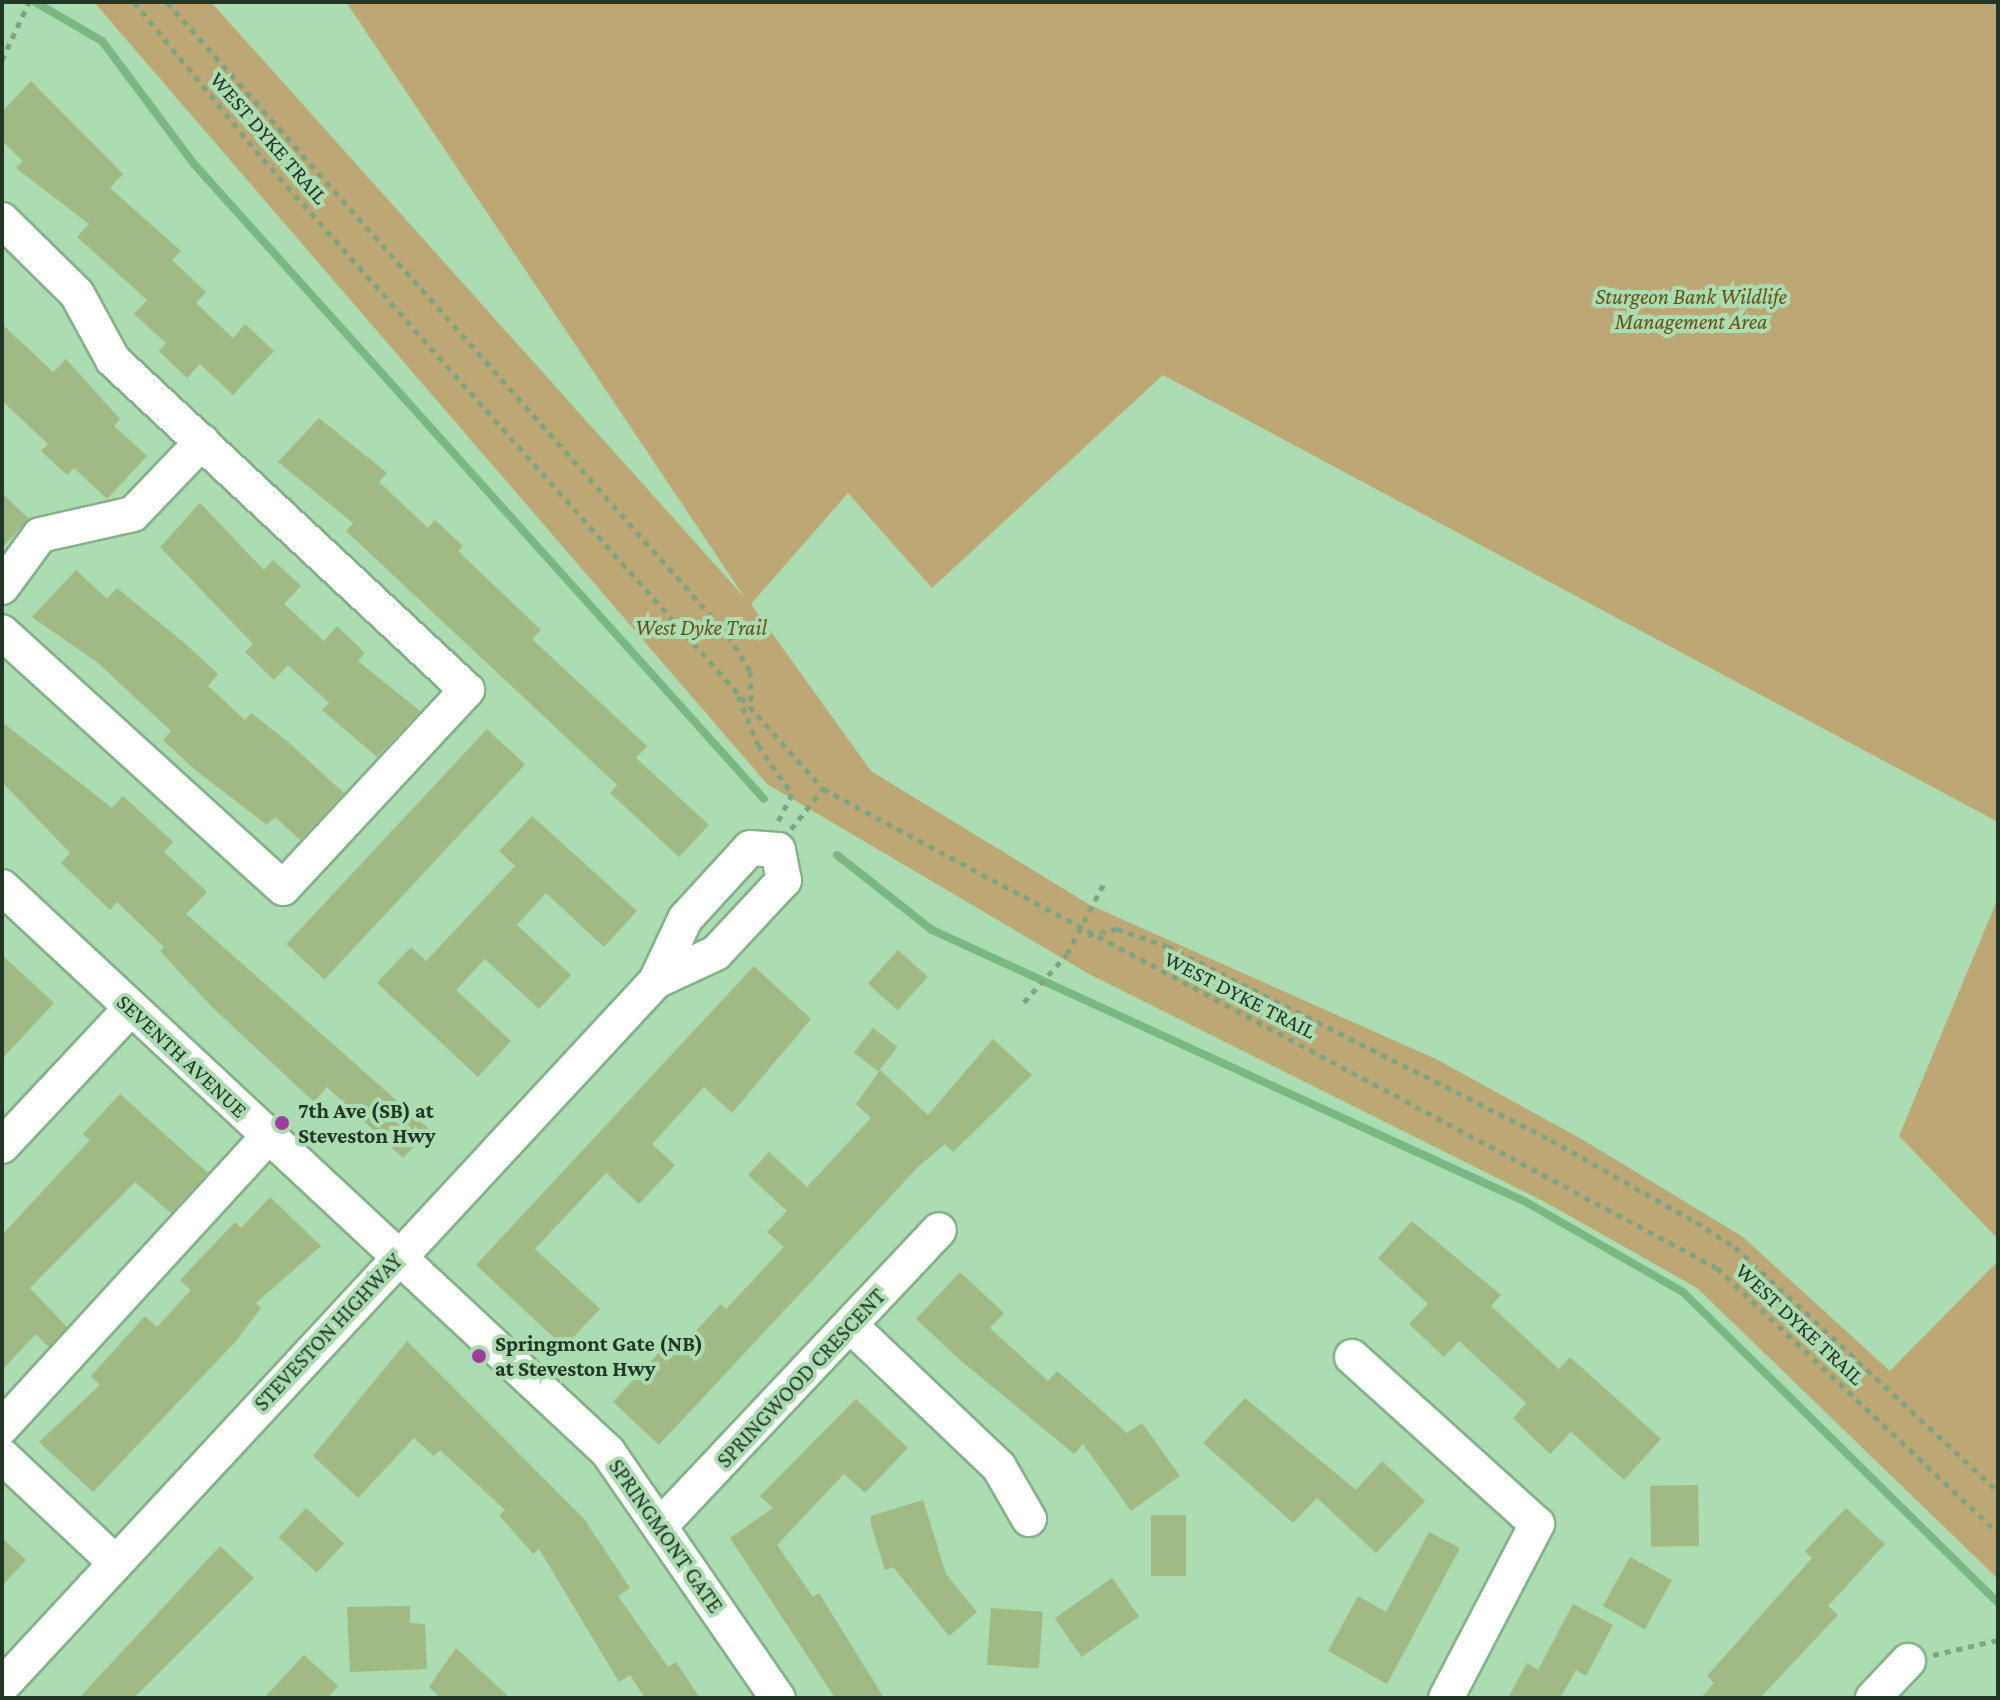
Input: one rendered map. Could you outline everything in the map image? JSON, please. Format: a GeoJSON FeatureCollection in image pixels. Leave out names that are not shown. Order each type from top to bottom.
{"type":"FeatureCollection","features":[{"type":"Feature","properties":{"kind":"street"},"geometry":{"type":"LineString","coordinates":[[2,220],[77,294],[113,360],[467,690],[283,888],[2,632]]}},
{"type":"Feature","properties":{"kind":"street"},"geometry":{"type":"LineString","coordinates":[[2,587],[40,535],[133,514],[202,442]]}},
{"type":"Feature","properties":{"kind":"street","name":"SEVENTH AVENUE"},"geometry":{"type":"LineString","coordinates":[[2,887],[397,1257]]}},
{"type":"Feature","properties":{"kind":"street","name":"STEVESTON HIGHWAY"},"geometry":{"type":"LineString","coordinates":[[2,1686],[656,981]]}},
{"type":"Feature","properties":{"kind":"street"},"geometry":{"type":"LineString","coordinates":[[2,1146],[131,1008]]}},
{"type":"Feature","properties":{"kind":"street"},"geometry":{"type":"LineString","coordinates":[[2,1427],[268,1137]]}},
{"type":"Feature","properties":{"kind":"street","name":"SPRINGWOOD CRESCENT"},"geometry":{"type":"LineString","coordinates":[[661,1525],[939,1230]]}},
{"type":"Feature","properties":{"kind":"street","name":"SPRINGMONT GATE"},"geometry":{"type":"LineString","coordinates":[[397,1257],[599,1443],[661,1525],[778,1698]]}},
{"type":"Feature","properties":{"kind":"street"},"geometry":{"type":"LineString","coordinates":[[851,1326],[999,1467],[1029,1519]]}},
{"type":"Feature","properties":{"kind":"street"},"geometry":{"type":"LineString","coordinates":[[1352,1357],[1537,1524],[1446,1698]]}},
{"type":"Feature","properties":{"kind":"street"},"geometry":{"type":"LineString","coordinates":[[2,1456],[116,1563]]}},
{"type":"Feature","properties":{"kind":"street"},"geometry":{"type":"LineString","coordinates":[[1873,1698],[1908,1661]]}},
{"type":"Feature","properties":{"kind":"path"},"geometry":{"type":"LineString","coordinates":[[2,60],[27,16],[22,9],[29,2]]}},
{"type":"Feature","properties":{"kind":"path","name":"WEST DYKE TRAIL"},"geometry":{"type":"LineString","coordinates":[[134,2],[263,159],[823,789],[1088,935],[1533,1164],[1717,1268],[1998,1533]]}},
{"type":"Feature","properties":{"kind":"path"},"geometry":{"type":"LineString","coordinates":[[167,2],[728,635],[750,671],[751,707]]}},
{"type":"Feature","properties":{"kind":"path"},"geometry":{"type":"LineString","coordinates":[[736,692],[758,745],[792,794],[777,825]]}},
{"type":"Feature","properties":{"kind":"path"},"geometry":{"type":"LineString","coordinates":[[789,831],[823,789]]}},
{"type":"Feature","properties":{"kind":"path"},"geometry":{"type":"LineString","coordinates":[[1024,1002],[1049,974],[1080,930],[1103,885]]}},
{"type":"Feature","properties":{"kind":"path"},"geometry":{"type":"LineString","coordinates":[[1088,935],[1117,929],[1167,946],[1551,1140],[1696,1222],[1735,1247],[1998,1491]]}},
{"type":"Feature","properties":{"kind":"path"},"geometry":{"type":"LineString","coordinates":[[1908,1661],[1998,1640]]}},
{"type":"Feature","properties":{"kind":"green space","name":"Sturgeon Bank Wildlife Management Area"},"geometry":{"type":"Polygon","coordinates":[[[94,2],[211,2],[745,598],[346,2],[1998,2],[1998,822],[1163,375],[932,588],[848,493],[751,604],[871,771],[1090,905],[1438,1060],[1585,1141],[1743,1237],[1890,1371],[1998,1261],[1998,1579],[1697,1288],[1545,1202],[1089,974],[767,784],[94,2]]]}},
{"type":"Feature","properties":{"kind":"green space"},"geometry":{"type":"Polygon","coordinates":[[[1998,898],[1998,1239],[1899,1136],[1998,898]]]}},
{"type":"Feature","properties":{"kind":"building"},"geometry":{"type":"Polygon","coordinates":[[[31,81],[123,174],[110,188],[181,251],[172,260],[206,292],[196,303],[233,338],[245,324],[274,351],[233,395],[200,364],[187,378],[159,351],[166,343],[134,314],[147,300],[77,237],[89,224],[16,168],[23,161],[2,141],[2,112],[31,81]]]}},
{"type":"Feature","properties":{"kind":"building"},"geometry":{"type":"Polygon","coordinates":[[[2,324],[53,372],[66,359],[120,419],[114,426],[147,456],[107,499],[74,468],[67,475],[41,451],[48,444],[2,401],[2,324]]]}},
{"type":"Feature","properties":{"kind":"building"},"geometry":{"type":"Polygon","coordinates":[[[319,418],[387,473],[379,482],[428,528],[435,520],[463,546],[458,551],[541,630],[532,639],[647,746],[636,758],[709,825],[679,857],[610,793],[617,785],[346,531],[353,523],[278,462],[319,418]]]}},
{"type":"Feature","properties":{"kind":"building"},"geometry":{"type":"Polygon","coordinates":[[[2,493],[29,519],[2,548],[2,493]]]}},
{"type":"Feature","properties":{"kind":"building"},"geometry":{"type":"Polygon","coordinates":[[[200,503],[264,570],[273,560],[301,586],[284,604],[324,641],[337,626],[365,653],[358,661],[420,711],[377,757],[322,710],[329,703],[288,665],[274,680],[245,652],[253,644],[160,547],[200,503]]]}},
{"type":"Feature","properties":{"kind":"building"},"geometry":{"type":"Polygon","coordinates":[[[76,570],[107,599],[117,588],[188,646],[218,674],[208,686],[245,720],[251,713],[288,742],[344,793],[300,840],[275,817],[267,825],[194,769],[163,740],[171,731],[98,663],[32,617],[76,570]]]}},
{"type":"Feature","properties":{"kind":"building"},"geometry":{"type":"Polygon","coordinates":[[[2,722],[112,808],[123,796],[173,842],[164,852],[207,892],[186,914],[430,1130],[403,1158],[327,1087],[314,1102],[211,1006],[160,951],[164,947],[117,902],[110,910],[61,863],[70,853],[2,782],[2,722]]]}},
{"type":"Feature","properties":{"kind":"building"},"geometry":{"type":"Polygon","coordinates":[[[487,729],[525,764],[325,979],[286,944],[487,729]]]}},
{"type":"Feature","properties":{"kind":"building"},"geometry":{"type":"Polygon","coordinates":[[[532,816],[637,911],[604,947],[546,893],[517,925],[571,975],[539,1009],[485,959],[456,990],[511,1041],[478,1077],[377,983],[411,947],[426,961],[515,866],[499,851],[532,816]]]}},
{"type":"Feature","properties":{"kind":"building"},"geometry":{"type":"Polygon","coordinates":[[[898,950],[928,977],[898,1010],[868,983],[898,950]]]}},
{"type":"Feature","properties":{"kind":"building"},"geometry":{"type":"Polygon","coordinates":[[[2,955],[54,1003],[2,1059],[2,955]]]}},
{"type":"Feature","properties":{"kind":"building"},"geometry":{"type":"Polygon","coordinates":[[[754,966],[811,1019],[732,1113],[704,1087],[652,1144],[675,1165],[639,1204],[606,1173],[535,1249],[600,1309],[564,1347],[476,1265],[754,966]]]}},
{"type":"Feature","properties":{"kind":"building"},"geometry":{"type":"Polygon","coordinates":[[[873,1028],[897,1047],[878,1072],[854,1052],[873,1028]]]}},
{"type":"Feature","properties":{"kind":"building"},"geometry":{"type":"Polygon","coordinates":[[[993,1039],[1032,1075],[953,1152],[945,1144],[918,1167],[659,1445],[613,1402],[663,1348],[672,1356],[721,1304],[726,1309],[784,1247],[767,1232],[787,1211],[748,1175],[769,1152],[807,1187],[871,1118],[856,1104],[880,1070],[928,1115],[993,1039]]]}},
{"type":"Feature","properties":{"kind":"building"},"geometry":{"type":"Polygon","coordinates":[[[120,1094],[208,1173],[171,1213],[135,1182],[30,1288],[67,1327],[49,1347],[36,1334],[2,1370],[2,1235],[90,1140],[83,1134],[120,1094]]]}},
{"type":"Feature","properties":{"kind":"building"},"geometry":{"type":"Polygon","coordinates":[[[270,1197],[321,1246],[256,1303],[261,1308],[236,1341],[93,1492],[39,1442],[100,1385],[91,1376],[145,1316],[157,1327],[191,1290],[180,1280],[235,1222],[241,1228],[270,1197]]]}},
{"type":"Feature","properties":{"kind":"building"},"geometry":{"type":"Polygon","coordinates":[[[1412,1221],[1501,1295],[1491,1306],[1559,1369],[1570,1357],[1661,1439],[1624,1480],[1571,1432],[1550,1454],[1513,1418],[1526,1403],[1459,1341],[1444,1357],[1409,1324],[1428,1304],[1378,1258],[1412,1221]]]}},
{"type":"Feature","properties":{"kind":"building"},"geometry":{"type":"Polygon","coordinates":[[[960,1272],[1004,1313],[990,1328],[1048,1381],[1057,1371],[1127,1433],[1142,1423],[1180,1476],[1131,1511],[1083,1444],[1074,1454],[960,1360],[916,1319],[960,1272]]]}},
{"type":"Feature","properties":{"kind":"building"},"geometry":{"type":"Polygon","coordinates":[[[407,1341],[584,1519],[630,1588],[618,1596],[668,1667],[676,1662],[700,1698],[645,1698],[630,1675],[619,1682],[539,1549],[533,1554],[499,1515],[505,1510],[440,1450],[434,1456],[414,1438],[358,1498],[313,1456],[407,1341]]]}},
{"type":"Feature","properties":{"kind":"building"},"geometry":{"type":"Polygon","coordinates":[[[1245,1398],[1356,1490],[1382,1461],[1425,1501],[1376,1553],[1317,1498],[1293,1523],[1203,1443],[1245,1398]]]}},
{"type":"Feature","properties":{"kind":"building"},"geometry":{"type":"Polygon","coordinates":[[[856,1399],[908,1448],[865,1493],[844,1474],[777,1545],[813,1597],[819,1593],[884,1698],[835,1698],[730,1538],[773,1508],[760,1496],[856,1399]]]}},
{"type":"Feature","properties":{"kind":"building"},"geometry":{"type":"Polygon","coordinates":[[[1698,1485],[1699,1546],[1651,1547],[1650,1486],[1698,1485]]]}},
{"type":"Feature","properties":{"kind":"building"},"geometry":{"type":"Polygon","coordinates":[[[923,1500],[946,1574],[977,1612],[949,1636],[893,1567],[885,1570],[871,1524],[871,1516],[923,1500]]]}},
{"type":"Feature","properties":{"kind":"building"},"geometry":{"type":"Polygon","coordinates":[[[306,1508],[344,1543],[317,1573],[279,1537],[306,1508]]]}},
{"type":"Feature","properties":{"kind":"building"},"geometry":{"type":"Polygon","coordinates":[[[1846,1508],[1885,1544],[1828,1606],[1838,1615],[1760,1698],[1701,1698],[1714,1683],[1707,1676],[1812,1558],[1805,1551],[1846,1508]]]}},
{"type":"Feature","properties":{"kind":"building"},"geometry":{"type":"Polygon","coordinates":[[[1151,1515],[1186,1515],[1186,1576],[1151,1576],[1151,1515]]]}},
{"type":"Feature","properties":{"kind":"building"},"geometry":{"type":"Polygon","coordinates":[[[1429,1532],[1460,1548],[1387,1684],[1328,1651],[1358,1596],[1386,1612],[1429,1532]]]}},
{"type":"Feature","properties":{"kind":"building"},"geometry":{"type":"Polygon","coordinates":[[[2,1538],[26,1560],[2,1586],[2,1538]]]}},
{"type":"Feature","properties":{"kind":"building"},"geometry":{"type":"Polygon","coordinates":[[[220,1546],[254,1578],[134,1698],[79,1698],[220,1546]]]}},
{"type":"Feature","properties":{"kind":"building"},"geometry":{"type":"Polygon","coordinates":[[[1630,1557],[1672,1580],[1645,1629],[1603,1606],[1630,1557]]]}},
{"type":"Feature","properties":{"kind":"building"},"geometry":{"type":"Polygon","coordinates":[[[1112,1578],[1139,1617],[1082,1657],[1055,1618],[1112,1578]]]}},
{"type":"Feature","properties":{"kind":"building"},"geometry":{"type":"Polygon","coordinates":[[[1573,1604],[1613,1625],[1586,1676],[1576,1670],[1560,1698],[1508,1698],[1527,1663],[1538,1670],[1573,1604]]]}},
{"type":"Feature","properties":{"kind":"building"},"geometry":{"type":"Polygon","coordinates":[[[410,1606],[410,1623],[425,1624],[427,1669],[350,1672],[347,1607],[410,1606]]]}},
{"type":"Feature","properties":{"kind":"building"},"geometry":{"type":"Polygon","coordinates":[[[991,1608],[1043,1612],[1039,1668],[987,1665],[991,1608]]]}},
{"type":"Feature","properties":{"kind":"building"},"geometry":{"type":"Polygon","coordinates":[[[456,1648],[510,1698],[440,1698],[429,1687],[456,1648]]]}},
{"type":"Feature","properties":{"kind":"building"},"geometry":{"type":"Polygon","coordinates":[[[304,1655],[338,1686],[327,1698],[264,1698],[304,1655]]]}},
{"type":"Feature","properties":{"kind":"waterway"},"geometry":{"type":"LineString","coordinates":[[35,2],[102,41],[194,164],[764,799]]}},
{"type":"Feature","properties":{"kind":"waterway"},"geometry":{"type":"LineString","coordinates":[[837,855],[932,930],[1524,1201],[1683,1292],[1998,1603]]}},
{"type":"Feature","properties":{"kind":"place","name":"7th Ave (SB) at Steveston Hwy"},"geometry":{"type":"Point","coordinates":[282,1123]}},
{"type":"Feature","properties":{"kind":"place","name":"Springmont Gate (NB) at Steveston Hwy"},"geometry":{"type":"Point","coordinates":[479,1356]}},
{"type":"Feature","properties":{"kind":"park label","name":"West Dyke Trail"},"geometry":{"type":"Point","coordinates":[701,628]}}]}
